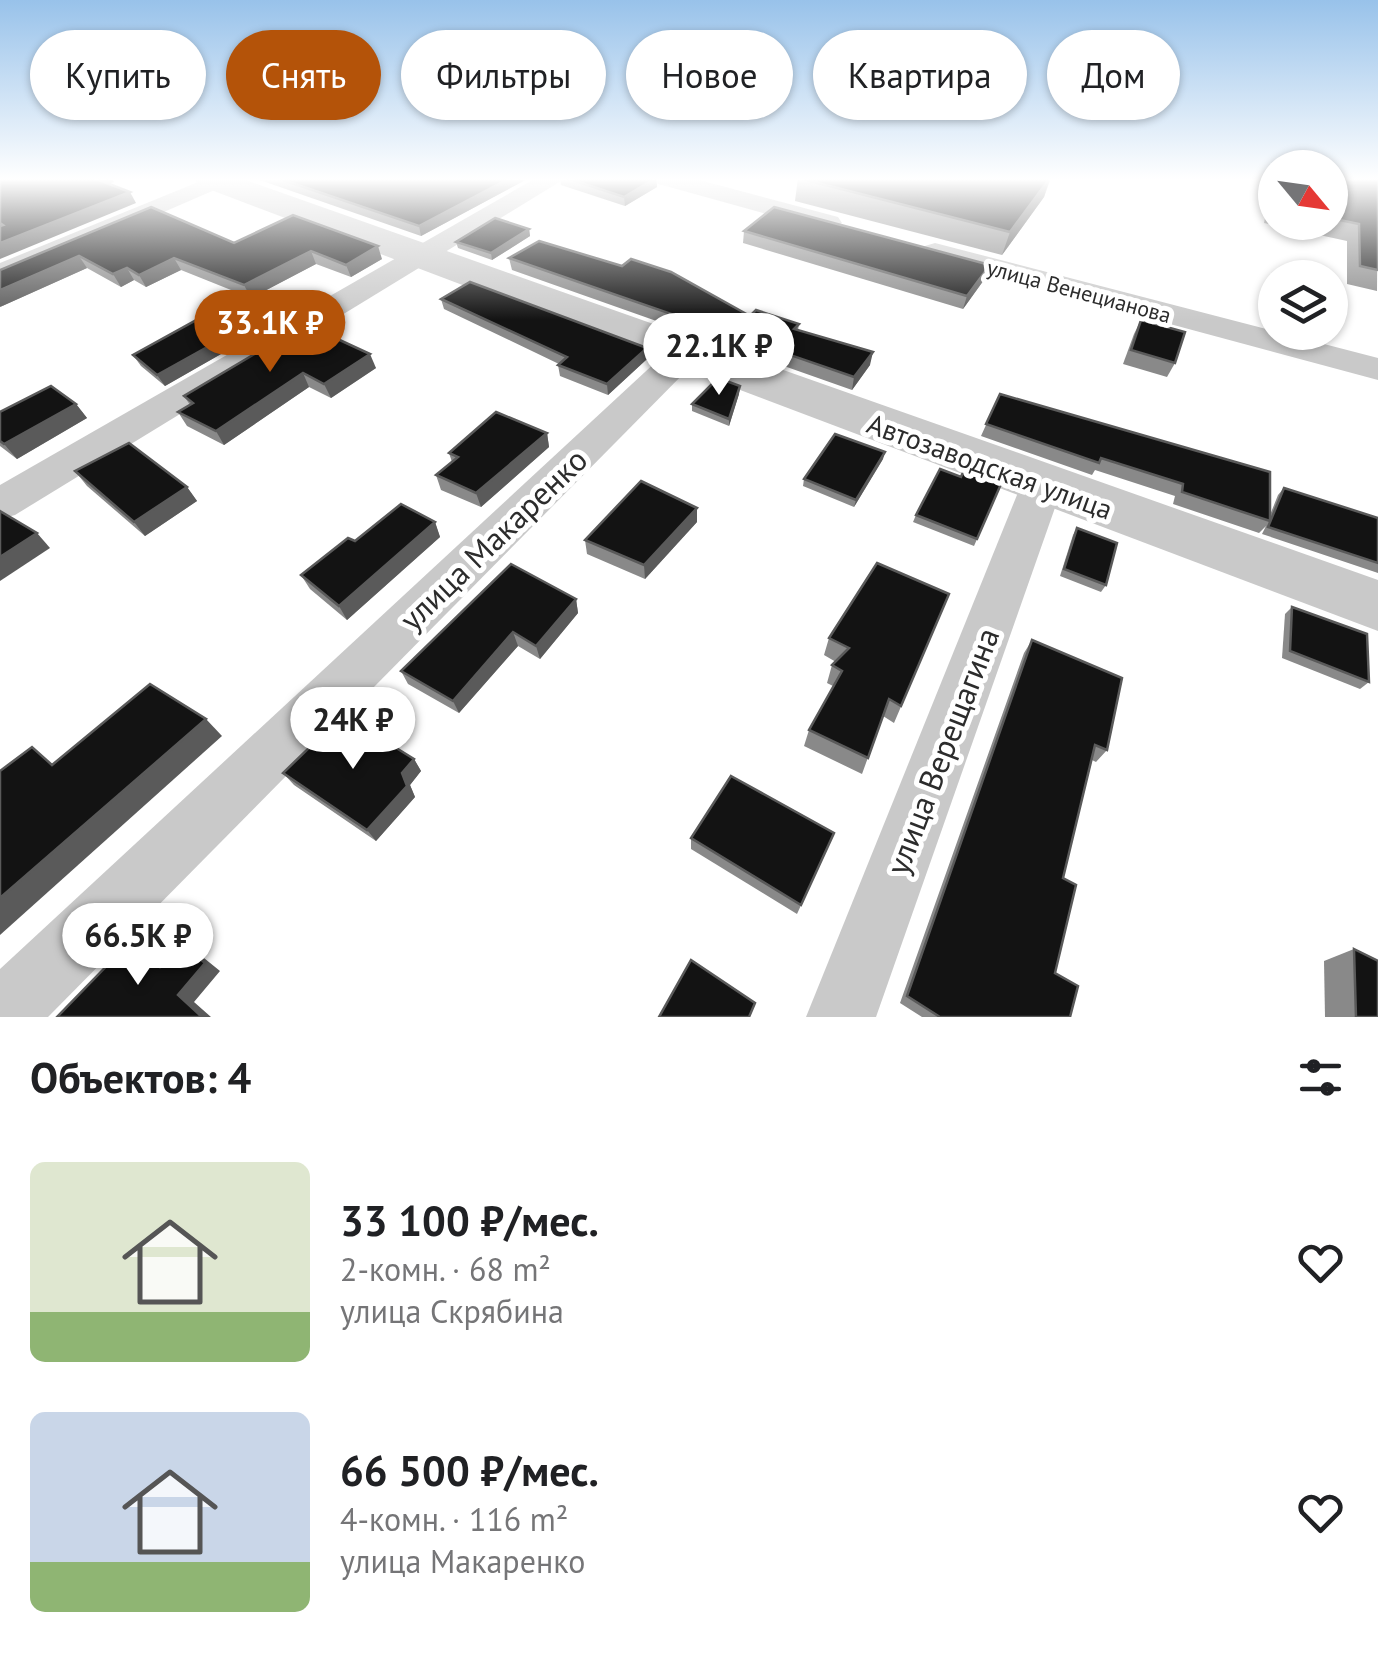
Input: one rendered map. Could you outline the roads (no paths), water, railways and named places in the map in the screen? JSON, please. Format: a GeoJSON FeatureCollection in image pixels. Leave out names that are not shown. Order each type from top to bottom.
{"type":"FeatureCollection","features":[{"type":"Feature","properties":{"kind":"street"},"geometry":{"type":"LineString","coordinates":[[0,274],[111,225]]}},
{"type":"Feature","properties":{"kind":"street","name":"Автозаводская улица"},"geometry":{"type":"LineString","coordinates":[[334,225],[1378,606]]}},
{"type":"Feature","properties":{"kind":"street"},"geometry":{"type":"LineString","coordinates":[[0,504],[477,225]]}},
{"type":"Feature","properties":{"kind":"street"},"geometry":{"type":"LineString","coordinates":[[842,225],[856,230]]}},
{"type":"Feature","properties":{"kind":"street","name":"улица Венецианова"},"geometry":{"type":"LineString","coordinates":[[912,246],[1378,369]]}},
{"type":"Feature","properties":{"kind":"street","name":"улица Макаренко"},"geometry":{"type":"LineString","coordinates":[[0,1016],[684,354]]}},
{"type":"Feature","properties":{"kind":"street","name":"улица Верещагина"},"geometry":{"type":"LineString","coordinates":[[841,1017],[1042,485]]}}]}
